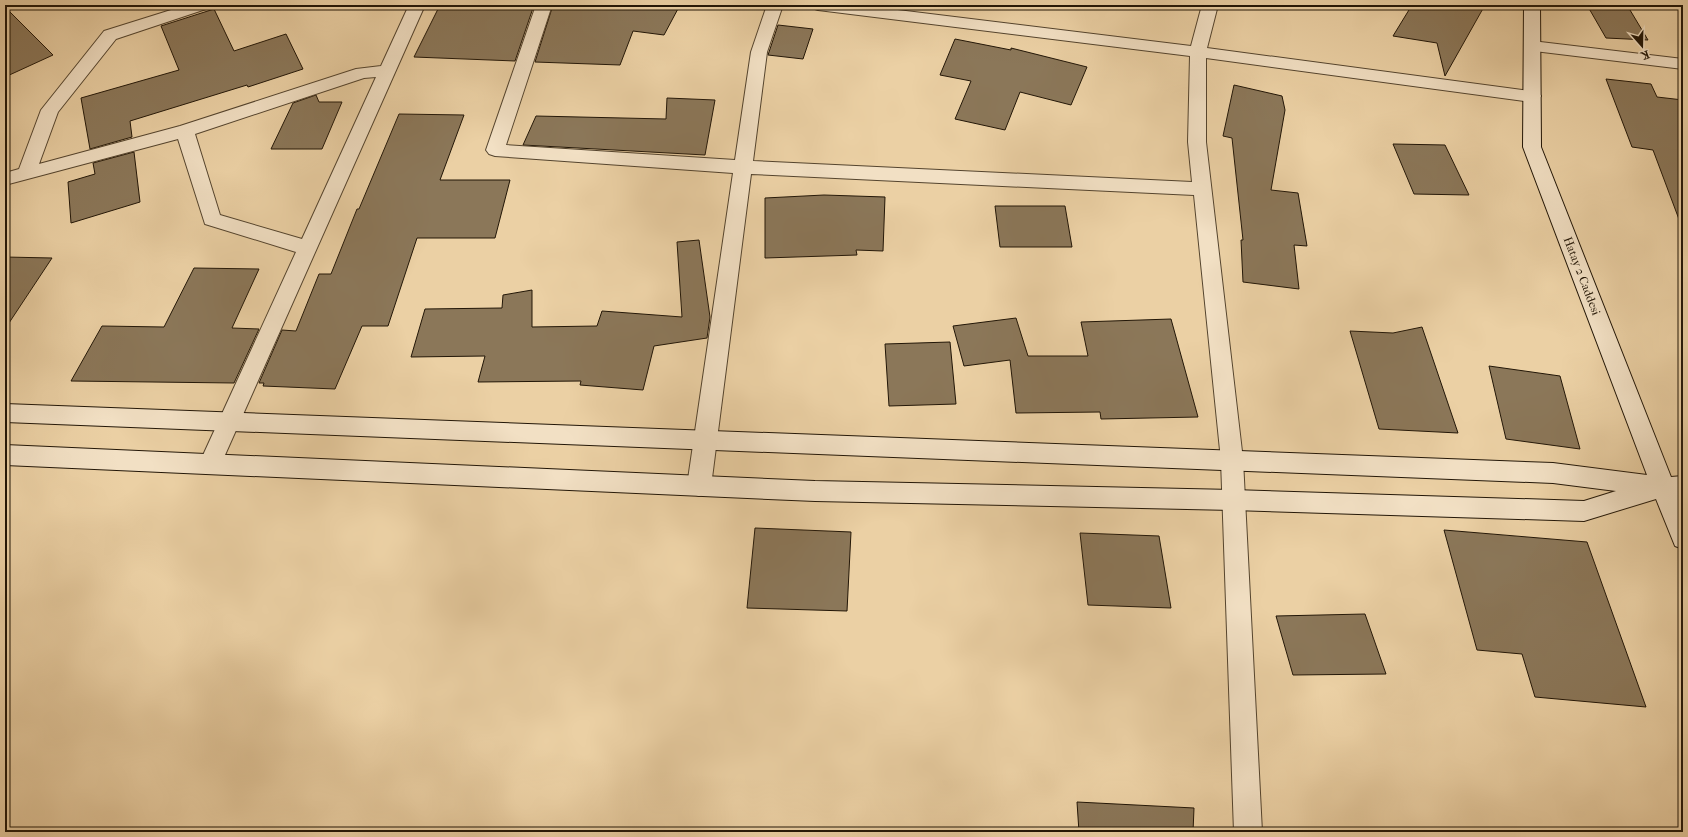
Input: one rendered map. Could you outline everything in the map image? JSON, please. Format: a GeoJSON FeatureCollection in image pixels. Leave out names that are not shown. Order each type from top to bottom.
{"type":"FeatureCollection","features":[{"type":"Feature","properties":{"kind":"street"},"geometry":{"type":"LineString","coordinates":[[26,174],[50,110],[110,35],[203,5]]}},
{"type":"Feature","properties":{"kind":"street"},"geometry":{"type":"LineString","coordinates":[[210,464],[417,5]]}},
{"type":"Feature","properties":{"kind":"street"},"geometry":{"type":"LineString","coordinates":[[544,5],[495,150],[743,167],[1203,189]]}},
{"type":"Feature","properties":{"kind":"street"},"geometry":{"type":"LineString","coordinates":[[699,486],[759,52],[775,5]]}},
{"type":"Feature","properties":{"kind":"street"},"geometry":{"type":"LineString","coordinates":[[818,5],[1198,52],[1532,96]]}},
{"type":"Feature","properties":{"kind":"street"},"geometry":{"type":"LineString","coordinates":[[1210,5],[1198,52],[1197,142],[1232,460],[1248,832]]}},
{"type":"Feature","properties":{"kind":"street","name":"Hatay 2 Caddesi"},"geometry":{"type":"LineString","coordinates":[[1532,5],[1532,147],[1673,486],[1683,538]]}},
{"type":"Feature","properties":{"kind":"street"},"geometry":{"type":"LineString","coordinates":[[1532,46],[1683,64]]}},
{"type":"Feature","properties":{"kind":"street"},"geometry":{"type":"LineString","coordinates":[[5,179],[185,131],[362,73],[388,71]]}},
{"type":"Feature","properties":{"kind":"street"},"geometry":{"type":"LineString","coordinates":[[185,131],[212,219],[308,248]]}},
{"type":"Feature","properties":{"kind":"street"},"geometry":{"type":"LineString","coordinates":[[5,413],[1553,473],[1673,486]]}},
{"type":"Feature","properties":{"kind":"street"},"geometry":{"type":"LineString","coordinates":[[5,455],[699,486],[1584,511],[1673,486]]}},
{"type":"Feature","properties":{"kind":"building"},"geometry":{"type":"Polygon","coordinates":[[[440,5],[534,5],[515,61],[414,57],[440,5]]]}},
{"type":"Feature","properties":{"kind":"building"},"geometry":{"type":"Polygon","coordinates":[[[553,5],[680,5],[664,35],[633,31],[620,65],[535,62],[553,5]]]}},
{"type":"Feature","properties":{"kind":"building"},"geometry":{"type":"Polygon","coordinates":[[[1412,5],[1485,5],[1445,76],[1437,43],[1393,36],[1412,5]]]}},
{"type":"Feature","properties":{"kind":"building"},"geometry":{"type":"Polygon","coordinates":[[[1587,5],[1627,5],[1648,40],[1606,38],[1587,5]]]}},
{"type":"Feature","properties":{"kind":"building"},"geometry":{"type":"Polygon","coordinates":[[[5,7],[53,55],[5,77],[5,7]]]}},
{"type":"Feature","properties":{"kind":"building"},"geometry":{"type":"Polygon","coordinates":[[[214,9],[234,51],[286,34],[303,69],[248,87],[247,85],[130,121],[132,137],[90,149],[81,98],[179,70],[161,26],[214,9]]]}},
{"type":"Feature","properties":{"kind":"building"},"geometry":{"type":"Polygon","coordinates":[[[778,25],[813,29],[803,59],[768,55],[778,25]]]}},
{"type":"Feature","properties":{"kind":"building"},"geometry":{"type":"Polygon","coordinates":[[[955,39],[1011,50],[1011,48],[1087,67],[1071,105],[1020,92],[1005,130],[955,119],[971,81],[940,75],[955,39]]]}},
{"type":"Feature","properties":{"kind":"building"},"geometry":{"type":"Polygon","coordinates":[[[1606,79],[1651,84],[1657,97],[1683,100],[1683,221],[1680,222],[1653,150],[1632,147],[1606,79]]]}},
{"type":"Feature","properties":{"kind":"building"},"geometry":{"type":"Polygon","coordinates":[[[1234,85],[1282,96],[1285,110],[1271,190],[1298,193],[1307,246],[1294,245],[1299,289],[1243,282],[1241,240],[1243,240],[1232,138],[1223,136],[1234,85]]]}},
{"type":"Feature","properties":{"kind":"building"},"geometry":{"type":"Polygon","coordinates":[[[316,95],[319,102],[342,102],[322,149],[271,149],[293,103],[316,95]]]}},
{"type":"Feature","properties":{"kind":"building"},"geometry":{"type":"Polygon","coordinates":[[[667,98],[715,100],[705,155],[523,145],[536,116],[666,119],[667,98]]]}},
{"type":"Feature","properties":{"kind":"building"},"geometry":{"type":"Polygon","coordinates":[[[399,114],[464,115],[440,180],[510,180],[495,238],[417,238],[388,326],[362,326],[335,389],[263,386],[264,383],[259,383],[282,330],[296,331],[319,274],[331,274],[357,209],[359,209],[399,114]]]}},
{"type":"Feature","properties":{"kind":"building"},"geometry":{"type":"Polygon","coordinates":[[[1393,144],[1445,145],[1469,195],[1414,194],[1393,144]]]}},
{"type":"Feature","properties":{"kind":"building"},"geometry":{"type":"Polygon","coordinates":[[[134,152],[140,202],[71,223],[68,182],[95,174],[93,163],[134,152]]]}},
{"type":"Feature","properties":{"kind":"building"},"geometry":{"type":"Polygon","coordinates":[[[824,195],[885,197],[883,251],[856,250],[857,255],[765,258],[765,198],[824,195]]]}},
{"type":"Feature","properties":{"kind":"building"},"geometry":{"type":"Polygon","coordinates":[[[995,206],[1065,206],[1072,247],[1000,247],[995,206]]]}},
{"type":"Feature","properties":{"kind":"building"},"geometry":{"type":"Polygon","coordinates":[[[699,240],[710,317],[707,338],[654,346],[643,390],[580,385],[581,381],[478,382],[485,356],[411,357],[425,309],[502,308],[503,295],[532,290],[532,327],[597,326],[602,311],[682,317],[677,242],[699,240]]]}},
{"type":"Feature","properties":{"kind":"building"},"geometry":{"type":"Polygon","coordinates":[[[5,257],[52,258],[5,329],[5,257]]]}},
{"type":"Feature","properties":{"kind":"building"},"geometry":{"type":"Polygon","coordinates":[[[194,268],[259,269],[232,328],[259,329],[234,383],[71,381],[102,326],[164,327],[194,268]]]}},
{"type":"Feature","properties":{"kind":"building"},"geometry":{"type":"Polygon","coordinates":[[[1016,318],[1028,356],[1088,356],[1081,322],[1171,319],[1198,417],[1101,419],[1100,412],[1016,413],[1010,360],[964,366],[953,326],[1016,318]]]}},
{"type":"Feature","properties":{"kind":"building"},"geometry":{"type":"Polygon","coordinates":[[[1422,327],[1458,433],[1379,429],[1350,331],[1393,333],[1422,327]]]}},
{"type":"Feature","properties":{"kind":"building"},"geometry":{"type":"Polygon","coordinates":[[[950,342],[956,404],[889,406],[885,344],[950,342]]]}},
{"type":"Feature","properties":{"kind":"building"},"geometry":{"type":"Polygon","coordinates":[[[1489,366],[1560,376],[1580,449],[1506,439],[1489,366]]]}},
{"type":"Feature","properties":{"kind":"building"},"geometry":{"type":"Polygon","coordinates":[[[755,528],[851,532],[847,611],[747,608],[755,528]]]}},
{"type":"Feature","properties":{"kind":"building"},"geometry":{"type":"Polygon","coordinates":[[[1444,530],[1587,542],[1646,707],[1535,697],[1522,654],[1477,650],[1444,530]]]}},
{"type":"Feature","properties":{"kind":"building"},"geometry":{"type":"Polygon","coordinates":[[[1080,533],[1159,536],[1171,608],[1088,605],[1080,533]]]}},
{"type":"Feature","properties":{"kind":"building"},"geometry":{"type":"Polygon","coordinates":[[[1365,614],[1386,674],[1293,675],[1276,616],[1365,614]]]}},
{"type":"Feature","properties":{"kind":"building"},"geometry":{"type":"Polygon","coordinates":[[[1077,802],[1194,808],[1193,832],[1079,832],[1077,802]]]}}]}
